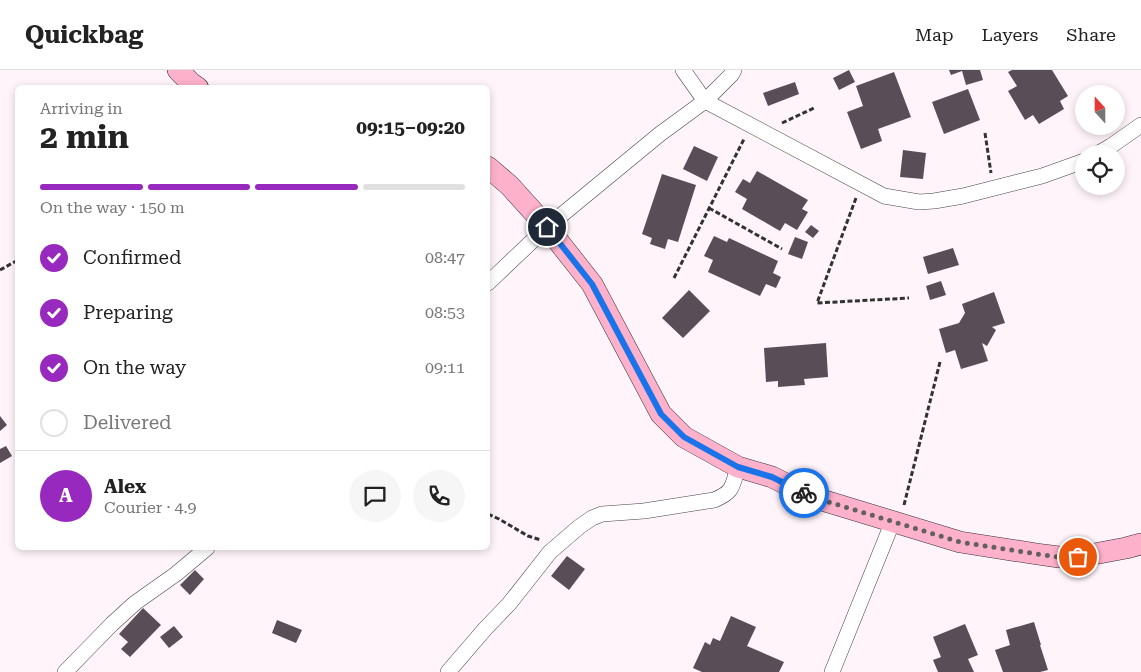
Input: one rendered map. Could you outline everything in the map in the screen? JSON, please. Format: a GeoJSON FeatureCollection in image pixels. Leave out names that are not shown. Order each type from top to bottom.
{"type":"FeatureCollection","features":[{"type":"Feature","properties":{"kind":"street"},"geometry":{"type":"LineString","coordinates":[[178,70],[194,85]]}},
{"type":"Feature","properties":{"kind":"street"},"geometry":{"type":"LineString","coordinates":[[683,70],[705,101],[884,196],[919,202],[934,201],[963,196],[1042,176],[1075,164]]}},
{"type":"Feature","properties":{"kind":"street"},"geometry":{"type":"LineString","coordinates":[[490,281],[547,227],[660,134],[705,101],[734,70]]}},
{"type":"Feature","properties":{"kind":"street"},"geometry":{"type":"LineString","coordinates":[[1112,145],[1141,125]]}},
{"type":"Feature","properties":{"kind":"street"},"geometry":{"type":"LineString","coordinates":[[490,169],[510,186],[547,227],[592,284],[661,414],[684,437],[738,467],[772,477],[812,497],[960,542],[1059,557],[1078,557],[1141,544]]}},
{"type":"Feature","properties":{"kind":"street"},"geometry":{"type":"LineString","coordinates":[[448,672],[509,604],[550,552],[579,527],[602,514],[644,511],[700,503],[720,498],[731,490],[738,467]]}},
{"type":"Feature","properties":{"kind":"street"},"geometry":{"type":"LineString","coordinates":[[832,672],[896,522]]}},
{"type":"Feature","properties":{"kind":"street"},"geometry":{"type":"LineString","coordinates":[[65,672],[135,603],[176,574],[205,550]]}},
{"type":"Feature","properties":{"kind":"path"},"geometry":{"type":"LineString","coordinates":[[674,278],[709,208],[757,128],[814,108]]}},
{"type":"Feature","properties":{"kind":"path"},"geometry":{"type":"LineString","coordinates":[[985,132],[994,188]]}},
{"type":"Feature","properties":{"kind":"path"},"geometry":{"type":"LineString","coordinates":[[861,184],[817,303],[909,298]]}},
{"type":"Feature","properties":{"kind":"path"},"geometry":{"type":"LineString","coordinates":[[709,208],[782,249]]}},
{"type":"Feature","properties":{"kind":"path"},"geometry":{"type":"LineString","coordinates":[[0,270],[15,262]]}},
{"type":"Feature","properties":{"kind":"path"},"geometry":{"type":"LineString","coordinates":[[896,522],[940,362]]}},
{"type":"Feature","properties":{"kind":"path"},"geometry":{"type":"LineString","coordinates":[[490,515],[528,536],[556,546]]}},
{"type":"Feature","properties":{"kind":"building"},"geometry":{"type":"Polygon","coordinates":[[[849,70],[855,82],[839,90],[833,78],[849,70]]]}},
{"type":"Feature","properties":{"kind":"building"},"geometry":{"type":"Polygon","coordinates":[[[949,70],[980,70],[983,80],[966,85],[962,71],[951,75],[949,70]]]}},
{"type":"Feature","properties":{"kind":"building"},"geometry":{"type":"Polygon","coordinates":[[[1012,70],[1052,70],[1068,96],[1060,101],[1064,109],[1039,124],[1033,115],[1025,120],[1008,91],[1017,86],[1008,72],[1012,70]]]}},
{"type":"Feature","properties":{"kind":"building"},"geometry":{"type":"Polygon","coordinates":[[[894,72],[911,117],[878,129],[882,141],[861,149],[847,112],[863,106],[856,86],[894,72]]]}},
{"type":"Feature","properties":{"kind":"building"},"geometry":{"type":"Polygon","coordinates":[[[795,82],[799,94],[768,106],[763,93],[795,82]]]}},
{"type":"Feature","properties":{"kind":"building"},"geometry":{"type":"Polygon","coordinates":[[[968,89],[980,120],[944,134],[932,102],[968,89]]]}},
{"type":"Feature","properties":{"kind":"building"},"geometry":{"type":"Polygon","coordinates":[[[694,146],[718,157],[707,181],[683,169],[694,146]]]}},
{"type":"Feature","properties":{"kind":"building"},"geometry":{"type":"Polygon","coordinates":[[[903,150],[926,153],[923,179],[900,177],[903,150]]]}},
{"type":"Feature","properties":{"kind":"building"},"geometry":{"type":"Polygon","coordinates":[[[757,171],[808,200],[802,209],[808,212],[797,230],[785,223],[780,231],[742,209],[747,199],[735,192],[743,179],[750,183],[757,171]]]}},
{"type":"Feature","properties":{"kind":"building"},"geometry":{"type":"Polygon","coordinates":[[[662,174],[696,185],[678,242],[668,239],[665,249],[650,244],[652,238],[642,234],[662,174]]]}},
{"type":"Feature","properties":{"kind":"building"},"geometry":{"type":"Polygon","coordinates":[[[811,225],[819,231],[813,238],[805,232],[811,225]]]}},
{"type":"Feature","properties":{"kind":"building"},"geometry":{"type":"Polygon","coordinates":[[[714,236],[727,242],[729,238],[778,261],[773,273],[781,277],[776,288],[766,284],[760,296],[708,272],[713,260],[704,256],[714,236]]]}},
{"type":"Feature","properties":{"kind":"building"},"geometry":{"type":"Polygon","coordinates":[[[795,237],[808,242],[802,259],[788,254],[795,237]]]}},
{"type":"Feature","properties":{"kind":"building"},"geometry":{"type":"Polygon","coordinates":[[[953,248],[959,265],[928,274],[923,257],[953,248]]]}},
{"type":"Feature","properties":{"kind":"building"},"geometry":{"type":"Polygon","coordinates":[[[941,281],[946,295],[930,300],[926,286],[941,281]]]}},
{"type":"Feature","properties":{"kind":"building"},"geometry":{"type":"Polygon","coordinates":[[[689,290],[710,311],[683,338],[662,318],[689,290]]]}},
{"type":"Feature","properties":{"kind":"building"},"geometry":{"type":"Polygon","coordinates":[[[994,292],[1005,323],[992,327],[996,330],[987,346],[982,343],[988,361],[961,369],[955,350],[946,353],[939,329],[959,323],[965,313],[962,304],[994,292]]]}},
{"type":"Feature","properties":{"kind":"building"},"geometry":{"type":"Polygon","coordinates":[[[826,343],[828,377],[804,379],[805,385],[778,387],[778,381],[766,382],[764,348],[826,343]]]}},
{"type":"Feature","properties":{"kind":"building"},"geometry":{"type":"Polygon","coordinates":[[[0,416],[7,425],[0,431],[0,416]]]}},
{"type":"Feature","properties":{"kind":"building"},"geometry":{"type":"Polygon","coordinates":[[[6,446],[12,456],[0,463],[0,449],[6,446]]]}},
{"type":"Feature","properties":{"kind":"building"},"geometry":{"type":"Polygon","coordinates":[[[567,556],[585,569],[569,590],[551,576],[567,556]]]}},
{"type":"Feature","properties":{"kind":"building"},"geometry":{"type":"Polygon","coordinates":[[[195,570],[204,579],[190,595],[180,585],[195,570]]]}},
{"type":"Feature","properties":{"kind":"building"},"geometry":{"type":"Polygon","coordinates":[[[143,608],[161,625],[130,657],[121,649],[128,642],[119,634],[143,608]]]}},
{"type":"Feature","properties":{"kind":"building"},"geometry":{"type":"Polygon","coordinates":[[[731,616],[756,627],[747,646],[784,662],[779,672],[702,672],[693,668],[705,642],[710,645],[713,638],[720,641],[731,616]]]}},
{"type":"Feature","properties":{"kind":"building"},"geometry":{"type":"Polygon","coordinates":[[[277,620],[302,630],[296,643],[272,633],[277,620]]]}},
{"type":"Feature","properties":{"kind":"building"},"geometry":{"type":"Polygon","coordinates":[[[1034,622],[1048,670],[1040,672],[1003,672],[995,650],[1010,645],[1006,630],[1034,622]]]}},
{"type":"Feature","properties":{"kind":"building"},"geometry":{"type":"Polygon","coordinates":[[[965,624],[978,655],[968,659],[974,672],[938,672],[933,660],[941,657],[933,637],[965,624]]]}},
{"type":"Feature","properties":{"kind":"building"},"geometry":{"type":"Polygon","coordinates":[[[174,626],[183,637],[169,648],[160,637],[174,626]]]}},
{"type":"Feature","properties":{"kind":"way so far"},"geometry":{"type":"LineString","coordinates":[[804,493],[960,542],[1059,557],[1078,557]]}},
{"type":"Feature","properties":{"kind":"route"},"geometry":{"type":"LineString","coordinates":[[547,227],[592,284],[661,414],[684,437],[738,467],[772,477],[804,493]]}}]}
